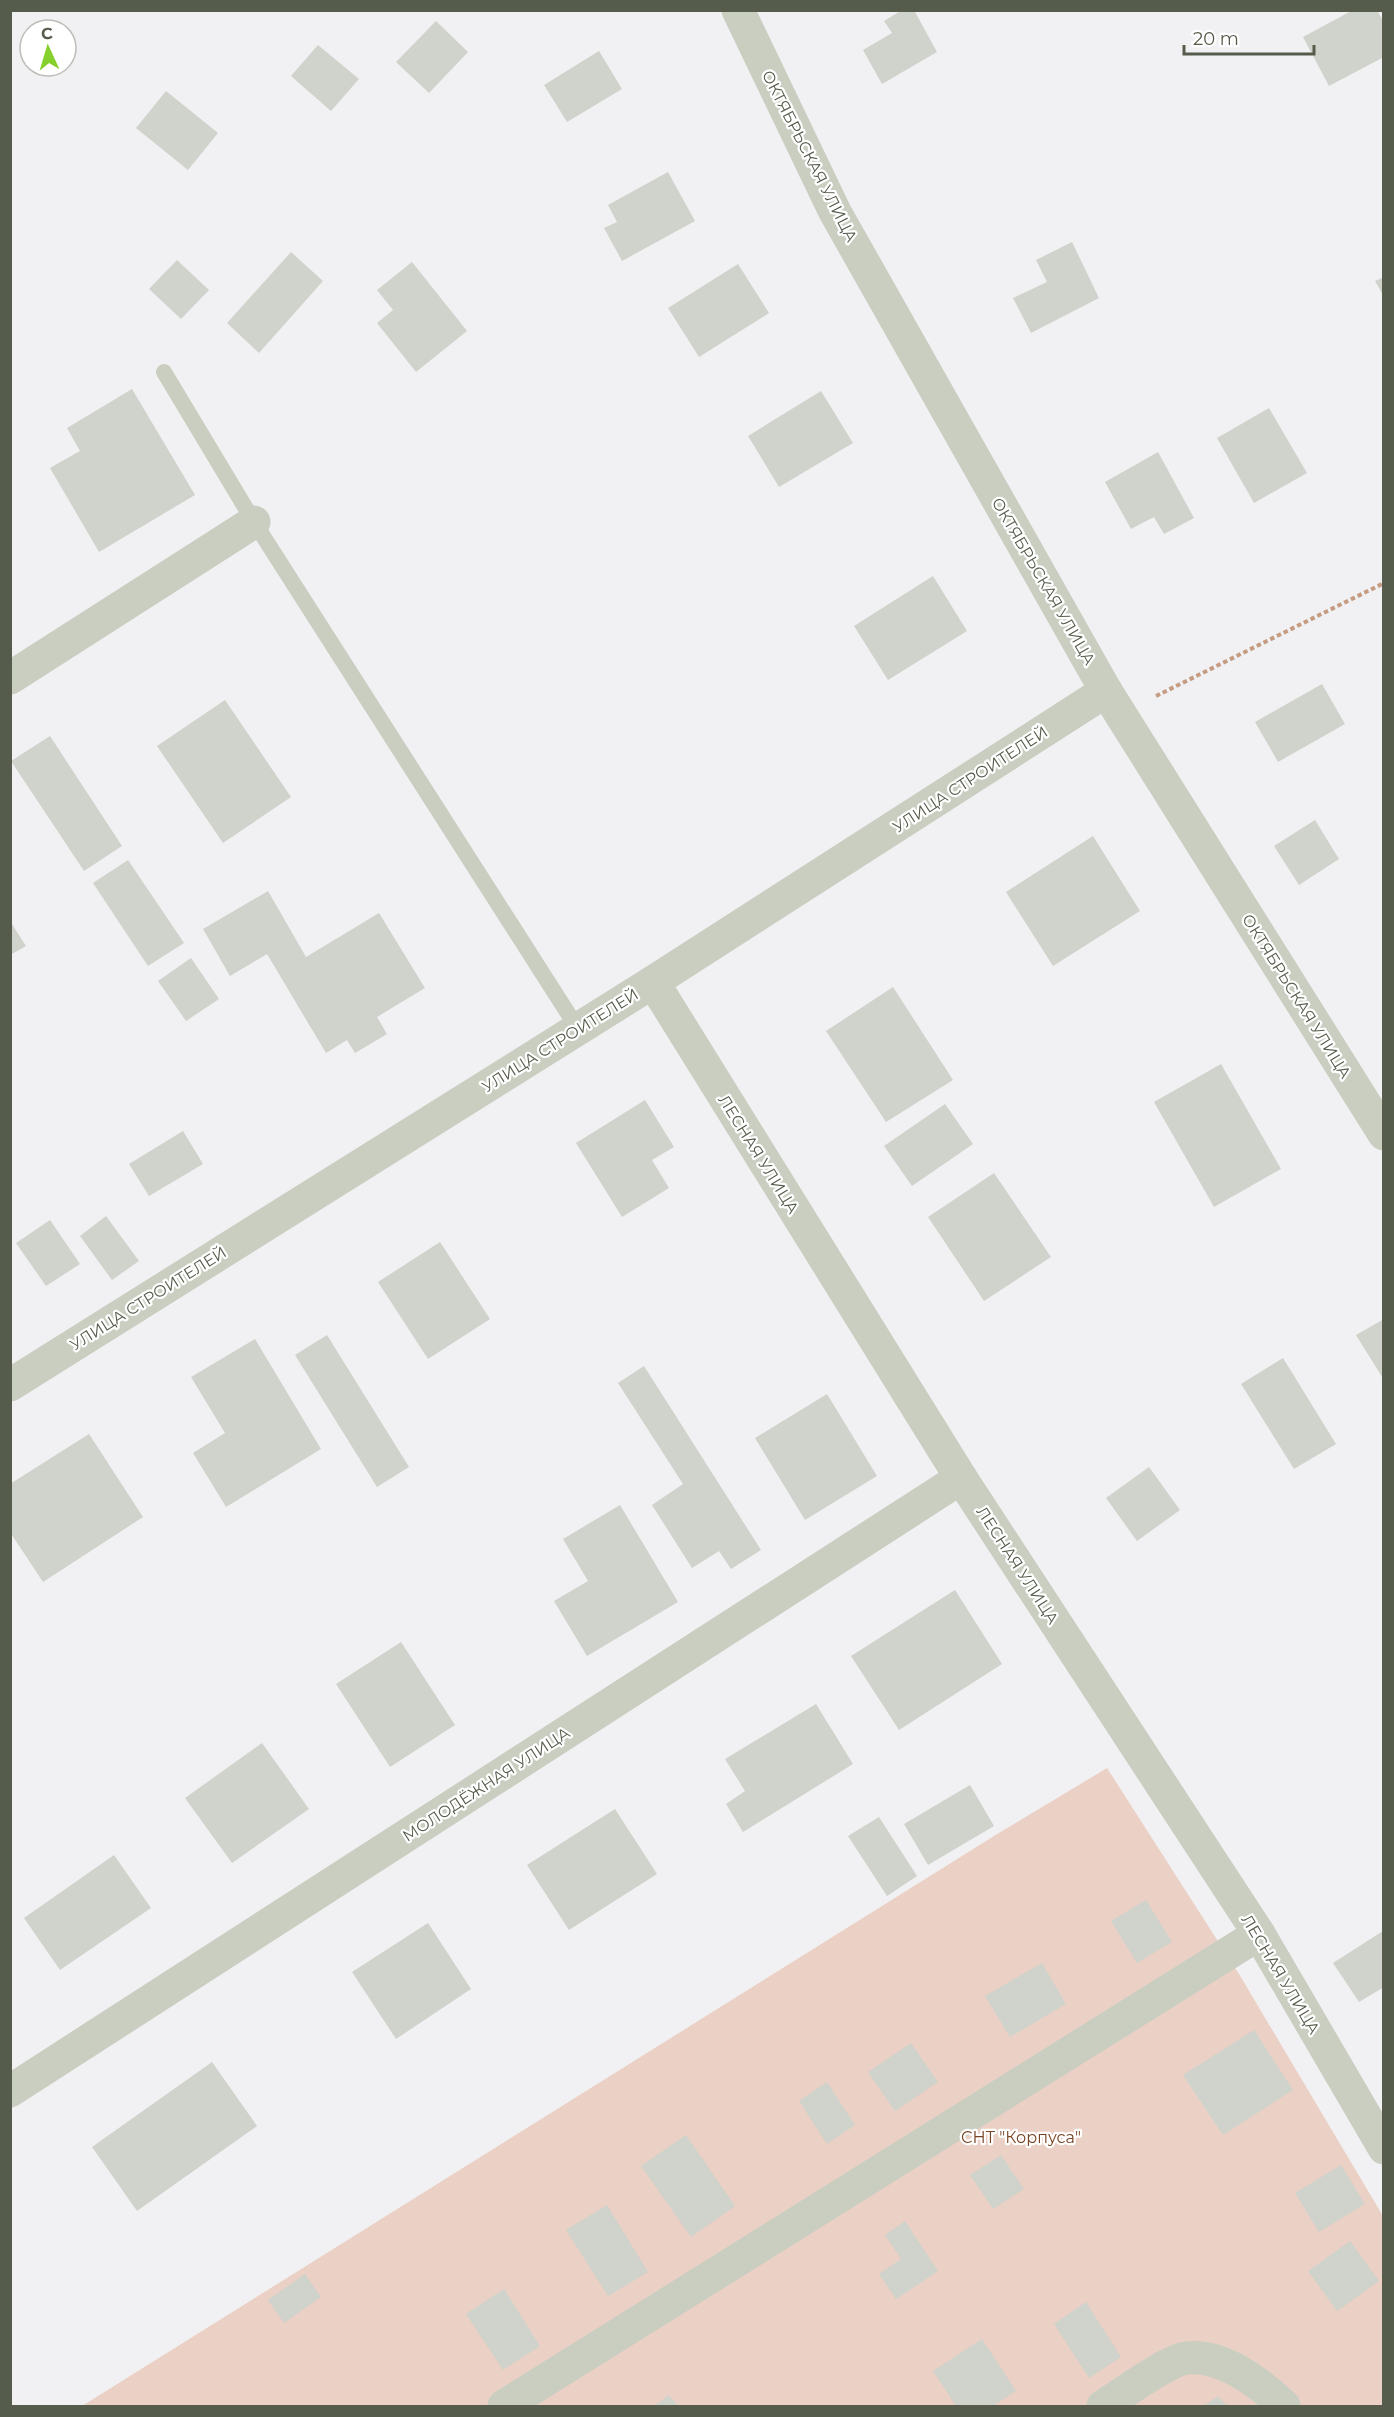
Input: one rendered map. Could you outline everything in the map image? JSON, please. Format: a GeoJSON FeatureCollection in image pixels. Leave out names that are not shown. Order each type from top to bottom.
{"type":"FeatureCollection","features":[{"type":"Feature","properties":{"kind":"street","name":"ОКТЯБРЬСКАЯ УЛИЦА"},"geometry":{"type":"LineString","coordinates":[[738,10],[835,212],[1113,702],[1383,1134]]}},
{"type":"Feature","properties":{"kind":"street"},"geometry":{"type":"LineString","coordinates":[[10,678],[254,522]]}},
{"type":"Feature","properties":{"kind":"street","name":"УЛИЦА СТРОИТЕЛЕЙ"},"geometry":{"type":"LineString","coordinates":[[10,1385],[653,982],[1113,702]]}},
{"type":"Feature","properties":{"kind":"street","name":"ЛЕСНАЯ УЛИЦА"},"geometry":{"type":"LineString","coordinates":[[653,982],[961,1478],[1259,1934],[1383,2148]]}},
{"type":"Feature","properties":{"kind":"street","name":"МОЛОДЁЖНАЯ УЛИЦА"},"geometry":{"type":"LineString","coordinates":[[10,2091],[961,1478]]}},
{"type":"Feature","properties":{"kind":"street"},"geometry":{"type":"LineString","coordinates":[[504,2406],[1259,1934]]}},
{"type":"Feature","properties":{"kind":"street"},"geometry":{"type":"LineString","coordinates":[[1103,2406],[1157,2372],[1186,2358],[1212,2360],[1245,2375],[1284,2406]]}},
{"type":"Feature","properties":{"kind":"lane"},"geometry":{"type":"LineString","coordinates":[[164,372],[254,522],[578,1029]]}},
{"type":"Feature","properties":{"kind":"path"},"geometry":{"type":"LineString","coordinates":[[1113,702],[1383,583]]}},
{"type":"Feature","properties":{"kind":"green space","name":"СНТ \"Корпуса\""},"geometry":{"type":"Polygon","coordinates":[[[1107,1768],[1239,1974],[1383,2216],[1383,2406],[82,2406],[994,1836],[1107,1768]]]}},
{"type":"Feature","properties":{"kind":"building"},"geometry":{"type":"Polygon","coordinates":[[[902,10],[914,10],[937,52],[882,84],[863,50],[892,33],[884,21],[902,10]]]}},
{"type":"Feature","properties":{"kind":"building"},"geometry":{"type":"Polygon","coordinates":[[[1353,10],[1377,10],[1384,23],[1384,57],[1329,86],[1303,37],[1353,10]]]}},
{"type":"Feature","properties":{"kind":"building"},"geometry":{"type":"Polygon","coordinates":[[[436,21],[468,52],[429,93],[396,62],[436,21]]]}},
{"type":"Feature","properties":{"kind":"building"},"geometry":{"type":"Polygon","coordinates":[[[318,45],[359,79],[331,111],[291,76],[318,45]]]}},
{"type":"Feature","properties":{"kind":"building"},"geometry":{"type":"Polygon","coordinates":[[[599,51],[622,89],[567,122],[544,85],[599,51]]]}},
{"type":"Feature","properties":{"kind":"building"},"geometry":{"type":"Polygon","coordinates":[[[166,91],[218,133],[188,170],[136,128],[166,91]]]}},
{"type":"Feature","properties":{"kind":"building"},"geometry":{"type":"Polygon","coordinates":[[[668,172],[695,221],[622,261],[604,228],[617,222],[608,205],[668,172]]]}},
{"type":"Feature","properties":{"kind":"building"},"geometry":{"type":"Polygon","coordinates":[[[1072,242],[1099,298],[1031,333],[1013,298],[1047,282],[1036,260],[1072,242]]]}},
{"type":"Feature","properties":{"kind":"building"},"geometry":{"type":"Polygon","coordinates":[[[291,252],[323,281],[259,353],[227,323],[291,252]]]}},
{"type":"Feature","properties":{"kind":"building"},"geometry":{"type":"Polygon","coordinates":[[[177,260],[209,290],[181,319],[149,289],[177,260]]]}},
{"type":"Feature","properties":{"kind":"building"},"geometry":{"type":"Polygon","coordinates":[[[412,262],[467,331],[416,372],[377,323],[393,310],[377,290],[412,262]]]}},
{"type":"Feature","properties":{"kind":"building"},"geometry":{"type":"Polygon","coordinates":[[[738,264],[769,313],[699,357],[668,308],[738,264]]]}},
{"type":"Feature","properties":{"kind":"building"},"geometry":{"type":"Polygon","coordinates":[[[1384,277],[1384,297],[1375,281],[1384,277]]]}},
{"type":"Feature","properties":{"kind":"building"},"geometry":{"type":"Polygon","coordinates":[[[132,389],[195,495],[99,552],[50,468],[80,451],[67,428],[132,389]]]}},
{"type":"Feature","properties":{"kind":"building"},"geometry":{"type":"Polygon","coordinates":[[[821,391],[853,443],[779,487],[748,436],[821,391]]]}},
{"type":"Feature","properties":{"kind":"building"},"geometry":{"type":"Polygon","coordinates":[[[1269,408],[1307,473],[1254,503],[1217,438],[1269,408]]]}},
{"type":"Feature","properties":{"kind":"building"},"geometry":{"type":"Polygon","coordinates":[[[1158,452],[1194,518],[1164,534],[1154,517],[1131,529],[1105,482],[1158,452]]]}},
{"type":"Feature","properties":{"kind":"building"},"geometry":{"type":"Polygon","coordinates":[[[933,576],[967,631],[888,680],[854,626],[933,576]]]}},
{"type":"Feature","properties":{"kind":"building"},"geometry":{"type":"Polygon","coordinates":[[[1322,684],[1345,724],[1278,762],[1255,722],[1322,684]]]}},
{"type":"Feature","properties":{"kind":"building"},"geometry":{"type":"Polygon","coordinates":[[[225,700],[291,797],[223,843],[157,746],[225,700]]]}},
{"type":"Feature","properties":{"kind":"building"},"geometry":{"type":"Polygon","coordinates":[[[50,736],[122,846],[84,871],[11,761],[50,736]]]}},
{"type":"Feature","properties":{"kind":"building"},"geometry":{"type":"Polygon","coordinates":[[[1315,820],[1339,859],[1299,885],[1274,846],[1315,820]]]}},
{"type":"Feature","properties":{"kind":"building"},"geometry":{"type":"Polygon","coordinates":[[[1093,836],[1140,911],[1053,966],[1006,892],[1093,836]]]}},
{"type":"Feature","properties":{"kind":"building"},"geometry":{"type":"Polygon","coordinates":[[[128,860],[184,943],[148,966],[93,883],[128,860]]]}},
{"type":"Feature","properties":{"kind":"building"},"geometry":{"type":"Polygon","coordinates":[[[268,891],[306,957],[379,913],[425,988],[377,1017],[387,1034],[355,1053],[347,1040],[326,1053],[267,954],[230,976],[203,929],[268,891]]]}},
{"type":"Feature","properties":{"kind":"building"},"geometry":{"type":"Polygon","coordinates":[[[10,921],[26,946],[10,955],[10,921]]]}},
{"type":"Feature","properties":{"kind":"building"},"geometry":{"type":"Polygon","coordinates":[[[191,958],[219,999],[186,1021],[158,981],[191,958]]]}},
{"type":"Feature","properties":{"kind":"building"},"geometry":{"type":"Polygon","coordinates":[[[893,987],[953,1080],[886,1122],[826,1031],[893,987]]]}},
{"type":"Feature","properties":{"kind":"building"},"geometry":{"type":"Polygon","coordinates":[[[1221,1064],[1281,1169],[1214,1207],[1154,1102],[1221,1064]]]}},
{"type":"Feature","properties":{"kind":"building"},"geometry":{"type":"Polygon","coordinates":[[[645,1100],[674,1147],[652,1160],[669,1188],[622,1217],[576,1143],[645,1100]]]}},
{"type":"Feature","properties":{"kind":"building"},"geometry":{"type":"Polygon","coordinates":[[[945,1104],[973,1144],[912,1186],[884,1146],[945,1104]]]}},
{"type":"Feature","properties":{"kind":"building"},"geometry":{"type":"Polygon","coordinates":[[[183,1131],[203,1164],[149,1196],[129,1164],[183,1131]]]}},
{"type":"Feature","properties":{"kind":"building"},"geometry":{"type":"Polygon","coordinates":[[[994,1173],[1051,1257],[984,1301],[928,1217],[994,1173]]]}},
{"type":"Feature","properties":{"kind":"building"},"geometry":{"type":"Polygon","coordinates":[[[106,1216],[139,1261],[112,1280],[80,1236],[106,1216]]]}},
{"type":"Feature","properties":{"kind":"building"},"geometry":{"type":"Polygon","coordinates":[[[50,1220],[80,1264],[46,1286],[16,1243],[50,1220]]]}},
{"type":"Feature","properties":{"kind":"building"},"geometry":{"type":"Polygon","coordinates":[[[440,1242],[490,1319],[428,1359],[378,1282],[440,1242]]]}},
{"type":"Feature","properties":{"kind":"building"},"geometry":{"type":"Polygon","coordinates":[[[1384,1319],[1384,1380],[1356,1335],[1384,1319]]]}},
{"type":"Feature","properties":{"kind":"building"},"geometry":{"type":"Polygon","coordinates":[[[327,1335],[409,1467],[377,1487],[295,1355],[327,1335]]]}},
{"type":"Feature","properties":{"kind":"building"},"geometry":{"type":"Polygon","coordinates":[[[255,1339],[321,1449],[226,1507],[193,1453],[225,1433],[191,1377],[255,1339]]]}},
{"type":"Feature","properties":{"kind":"building"},"geometry":{"type":"Polygon","coordinates":[[[1283,1358],[1336,1444],[1294,1469],[1241,1384],[1283,1358]]]}},
{"type":"Feature","properties":{"kind":"building"},"geometry":{"type":"Polygon","coordinates":[[[644,1366],[761,1550],[731,1569],[719,1551],[692,1568],[652,1505],[683,1484],[618,1383],[644,1366]]]}},
{"type":"Feature","properties":{"kind":"building"},"geometry":{"type":"Polygon","coordinates":[[[827,1394],[877,1476],[805,1520],[755,1438],[827,1394]]]}},
{"type":"Feature","properties":{"kind":"building"},"geometry":{"type":"Polygon","coordinates":[[[89,1434],[143,1517],[43,1582],[10,1532],[10,1484],[89,1434]]]}},
{"type":"Feature","properties":{"kind":"building"},"geometry":{"type":"Polygon","coordinates":[[[1149,1467],[1180,1510],[1137,1541],[1106,1498],[1149,1467]]]}},
{"type":"Feature","properties":{"kind":"building"},"geometry":{"type":"Polygon","coordinates":[[[620,1505],[678,1602],[587,1656],[554,1601],[588,1581],[563,1539],[620,1505]]]}},
{"type":"Feature","properties":{"kind":"building"},"geometry":{"type":"Polygon","coordinates":[[[955,1590],[1002,1664],[899,1730],[851,1656],[955,1590]]]}},
{"type":"Feature","properties":{"kind":"building"},"geometry":{"type":"Polygon","coordinates":[[[401,1642],[455,1725],[390,1767],[336,1684],[401,1642]]]}},
{"type":"Feature","properties":{"kind":"building"},"geometry":{"type":"Polygon","coordinates":[[[816,1704],[853,1764],[743,1832],[726,1804],[745,1791],[725,1759],[816,1704]]]}},
{"type":"Feature","properties":{"kind":"building"},"geometry":{"type":"Polygon","coordinates":[[[262,1743],[309,1809],[232,1863],[185,1798],[262,1743]]]}},
{"type":"Feature","properties":{"kind":"building"},"geometry":{"type":"Polygon","coordinates":[[[970,1785],[994,1826],[928,1865],[904,1824],[970,1785]]]}},
{"type":"Feature","properties":{"kind":"building"},"geometry":{"type":"Polygon","coordinates":[[[615,1809],[657,1874],[569,1930],[527,1865],[615,1809]]]}},
{"type":"Feature","properties":{"kind":"building"},"geometry":{"type":"Polygon","coordinates":[[[879,1817],[917,1876],[887,1896],[848,1836],[879,1817]]]}},
{"type":"Feature","properties":{"kind":"building"},"geometry":{"type":"Polygon","coordinates":[[[114,1855],[151,1908],[60,1970],[24,1918],[114,1855]]]}},
{"type":"Feature","properties":{"kind":"building"},"geometry":{"type":"Polygon","coordinates":[[[1146,1900],[1172,1942],[1137,1963],[1111,1921],[1146,1900]]]}},
{"type":"Feature","properties":{"kind":"building"},"geometry":{"type":"Polygon","coordinates":[[[428,1923],[471,1989],[396,2039],[352,1972],[428,1923]]]}},
{"type":"Feature","properties":{"kind":"building"},"geometry":{"type":"Polygon","coordinates":[[[1383,1931],[1384,1987],[1359,2002],[1333,1963],[1383,1931]]]}},
{"type":"Feature","properties":{"kind":"building"},"geometry":{"type":"Polygon","coordinates":[[[1042,1963],[1066,2004],[1010,2037],[985,1996],[1042,1963]]]}},
{"type":"Feature","properties":{"kind":"building"},"geometry":{"type":"Polygon","coordinates":[[[1254,2030],[1293,2090],[1223,2135],[1183,2075],[1254,2030]]]}},
{"type":"Feature","properties":{"kind":"building"},"geometry":{"type":"Polygon","coordinates":[[[911,2043],[938,2082],[895,2111],[868,2072],[911,2043]]]}},
{"type":"Feature","properties":{"kind":"building"},"geometry":{"type":"Polygon","coordinates":[[[212,2062],[257,2126],[137,2211],[92,2147],[212,2062]]]}},
{"type":"Feature","properties":{"kind":"building"},"geometry":{"type":"Polygon","coordinates":[[[827,2082],[855,2125],[827,2144],[799,2101],[827,2082]]]}},
{"type":"Feature","properties":{"kind":"building"},"geometry":{"type":"Polygon","coordinates":[[[686,2135],[735,2206],[691,2237],[641,2166],[686,2135]]]}},
{"type":"Feature","properties":{"kind":"building"},"geometry":{"type":"Polygon","coordinates":[[[1001,2155],[1024,2189],[993,2209],[970,2175],[1001,2155]]]}},
{"type":"Feature","properties":{"kind":"building"},"geometry":{"type":"Polygon","coordinates":[[[1341,2165],[1365,2204],[1319,2232],[1295,2193],[1341,2165]]]}},
{"type":"Feature","properties":{"kind":"building"},"geometry":{"type":"Polygon","coordinates":[[[607,2205],[648,2272],[608,2296],[566,2230],[607,2205]]]}},
{"type":"Feature","properties":{"kind":"building"},"geometry":{"type":"Polygon","coordinates":[[[905,2221],[938,2271],[896,2299],[879,2274],[901,2259],[885,2235],[905,2221]]]}},
{"type":"Feature","properties":{"kind":"building"},"geometry":{"type":"Polygon","coordinates":[[[1350,2241],[1379,2281],[1337,2311],[1308,2271],[1350,2241]]]}},
{"type":"Feature","properties":{"kind":"building"},"geometry":{"type":"Polygon","coordinates":[[[305,2274],[321,2297],[284,2323],[268,2300],[305,2274]]]}},
{"type":"Feature","properties":{"kind":"building"},"geometry":{"type":"Polygon","coordinates":[[[504,2289],[540,2346],[503,2370],[466,2314],[504,2289]]]}},
{"type":"Feature","properties":{"kind":"building"},"geometry":{"type":"Polygon","coordinates":[[[1086,2302],[1121,2357],[1089,2378],[1054,2324],[1086,2302]]]}},
{"type":"Feature","properties":{"kind":"building"},"geometry":{"type":"Polygon","coordinates":[[[982,2339],[1016,2391],[993,2406],[956,2406],[933,2371],[982,2339]]]}},
{"type":"Feature","properties":{"kind":"building"},"geometry":{"type":"Polygon","coordinates":[[[669,2395],[678,2406],[654,2406],[669,2395]]]}},
{"type":"Feature","properties":{"kind":"building"},"geometry":{"type":"Polygon","coordinates":[[[1218,2396],[1227,2406],[1204,2406],[1218,2396]]]}}]}
